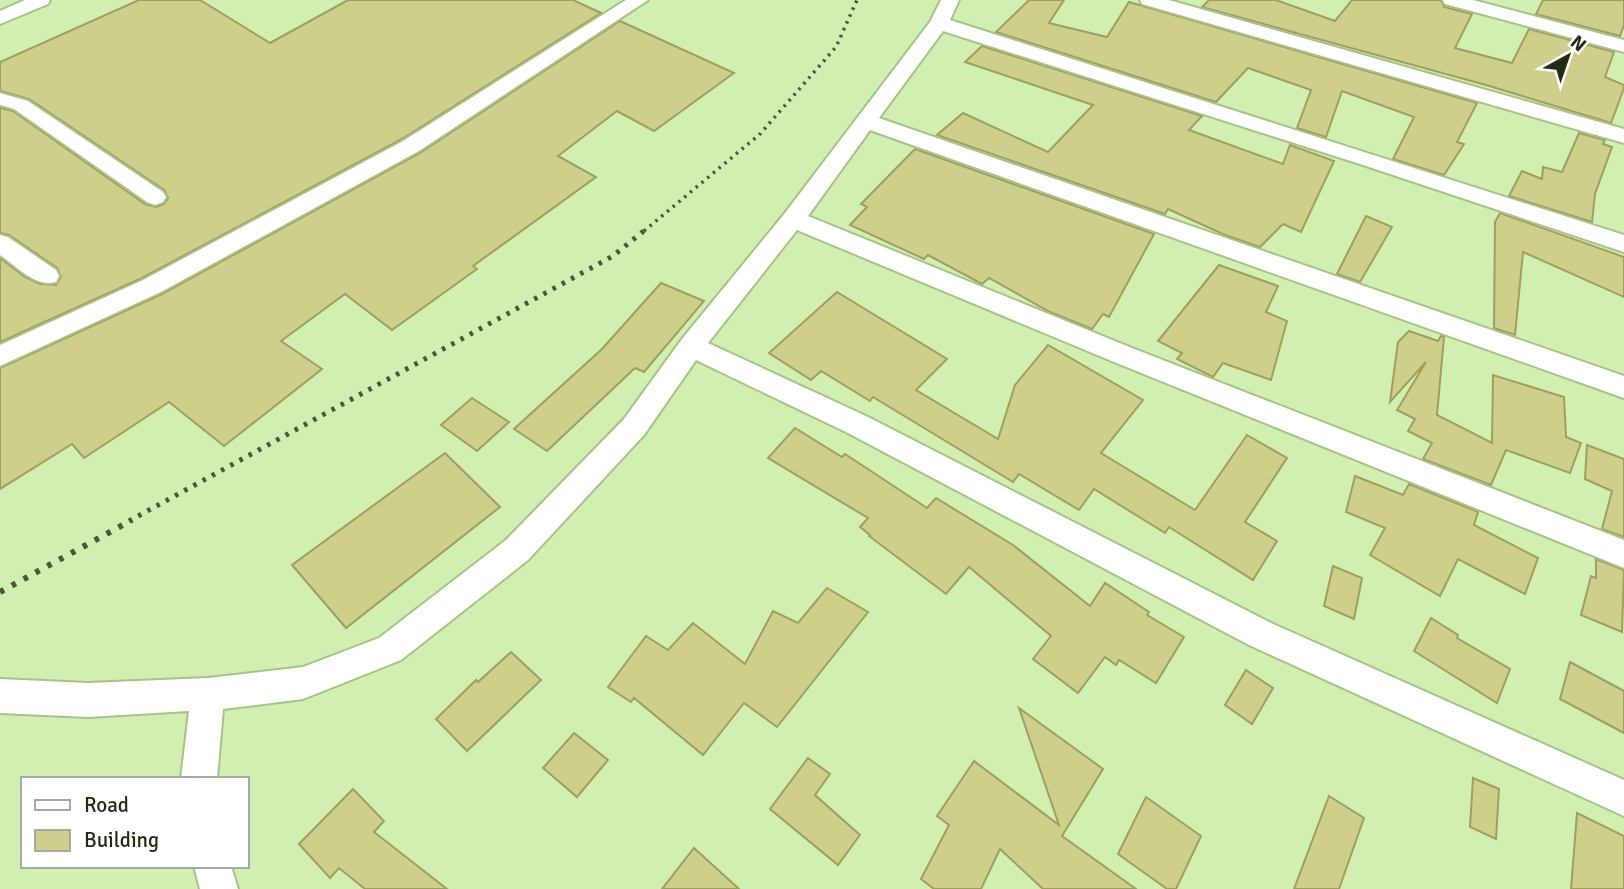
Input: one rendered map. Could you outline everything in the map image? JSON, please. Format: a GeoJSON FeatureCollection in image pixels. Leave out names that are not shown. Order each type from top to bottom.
{"type":"FeatureCollection","features":[{"type":"Feature","properties":{"kind":"street"},"geometry":{"type":"LineString","coordinates":[[0,18],[41,0]]}},
{"type":"Feature","properties":{"kind":"street"},"geometry":{"type":"LineString","coordinates":[[0,356],[152,286],[411,146],[639,0]]}},
{"type":"Feature","properties":{"kind":"street"},"geometry":{"type":"LineString","coordinates":[[1149,0],[1624,136]]}},
{"type":"Feature","properties":{"kind":"street"},"geometry":{"type":"LineString","coordinates":[[1452,0],[1624,46]]}},
{"type":"Feature","properties":{"kind":"street"},"geometry":{"type":"LineString","coordinates":[[0,696],[88,700],[208,694],[303,683],[390,649],[517,550],[634,427],[691,346],[793,219],[945,11],[1368,159],[1624,243]]}},
{"type":"Feature","properties":{"kind":"street"},"geometry":{"type":"LineString","coordinates":[[0,99],[21,105],[155,197]]}},
{"type":"Feature","properties":{"kind":"street"},"geometry":{"type":"LineString","coordinates":[[866,121],[1624,387]]}},
{"type":"Feature","properties":{"kind":"street"},"geometry":{"type":"LineString","coordinates":[[793,219],[1135,360],[1624,554]]}},
{"type":"Feature","properties":{"kind":"street"},"geometry":{"type":"LineString","coordinates":[[0,243],[47,276]]}},
{"type":"Feature","properties":{"kind":"street"},"geometry":{"type":"LineString","coordinates":[[691,346],[856,424],[1260,634],[1624,798]]}},
{"type":"Feature","properties":{"kind":"street"},"geometry":{"type":"LineString","coordinates":[[199,777],[208,694]]}},
{"type":"Feature","properties":{"kind":"street"},"geometry":{"type":"LineString","coordinates":[[213,868],[219,889]]}},
{"type":"Feature","properties":{"kind":"building"},"geometry":{"type":"Polygon","coordinates":[[[139,0],[200,0],[270,43],[348,0],[573,0],[601,13],[402,139],[142,278],[0,342],[0,258],[25,277],[40,284],[56,285],[61,277],[57,268],[9,235],[0,233],[0,108],[13,111],[145,204],[156,207],[164,204],[168,198],[164,190],[29,99],[0,91],[0,62],[139,0]]]}},
{"type":"Feature","properties":{"kind":"building"},"geometry":{"type":"Polygon","coordinates":[[[1029,0],[1064,0],[1049,23],[1107,37],[1129,2],[1477,103],[1457,142],[1464,144],[1444,175],[1393,159],[1414,117],[1342,91],[1326,137],[1297,128],[1311,90],[1248,68],[1216,102],[996,32],[1029,0]]]}},
{"type":"Feature","properties":{"kind":"building"},"geometry":{"type":"Polygon","coordinates":[[[1209,0],[1276,0],[1335,21],[1352,0],[1441,0],[1444,7],[1472,14],[1455,48],[1512,63],[1529,29],[1614,52],[1605,77],[1624,85],[1624,88],[1611,123],[1486,85],[1202,7],[1209,0]]]}},
{"type":"Feature","properties":{"kind":"building"},"geometry":{"type":"Polygon","coordinates":[[[1543,0],[1624,0],[1624,25],[1620,36],[1536,14],[1543,0]]]}},
{"type":"Feature","properties":{"kind":"building"},"geometry":{"type":"Polygon","coordinates":[[[620,21],[734,73],[654,131],[617,111],[558,156],[596,177],[473,266],[477,269],[392,330],[345,294],[281,341],[322,369],[224,446],[169,402],[84,458],[72,444],[0,489],[0,368],[162,294],[420,153],[620,21]]]}},
{"type":"Feature","properties":{"kind":"building"},"geometry":{"type":"Polygon","coordinates":[[[982,46],[1202,116],[1189,130],[1283,164],[1290,145],[1334,161],[1301,232],[1283,224],[1260,247],[1225,235],[1168,209],[1165,214],[937,135],[963,113],[1048,152],[1093,105],[965,62],[982,46]]]}},
{"type":"Feature","properties":{"kind":"building"},"geometry":{"type":"Polygon","coordinates":[[[1579,133],[1605,140],[1603,144],[1612,147],[1595,194],[1592,222],[1509,196],[1522,171],[1542,179],[1543,167],[1562,172],[1579,133]]]}},
{"type":"Feature","properties":{"kind":"building"},"geometry":{"type":"Polygon","coordinates":[[[915,149],[1154,234],[1109,317],[1103,314],[1092,329],[1050,312],[989,278],[982,284],[928,255],[924,259],[850,225],[867,207],[861,204],[915,149]]]}},
{"type":"Feature","properties":{"kind":"building"},"geometry":{"type":"Polygon","coordinates":[[[1500,213],[1624,257],[1624,297],[1523,252],[1515,335],[1494,328],[1495,222],[1500,213]]]}},
{"type":"Feature","properties":{"kind":"building"},"geometry":{"type":"Polygon","coordinates":[[[1366,216],[1392,227],[1360,282],[1337,274],[1366,216]]]}},
{"type":"Feature","properties":{"kind":"building"},"geometry":{"type":"Polygon","coordinates":[[[1219,265],[1278,286],[1266,312],[1287,321],[1271,380],[1223,363],[1213,377],[1177,359],[1182,353],[1158,341],[1219,265]]]}},
{"type":"Feature","properties":{"kind":"building"},"geometry":{"type":"Polygon","coordinates":[[[661,283],[704,301],[644,372],[635,368],[547,451],[514,429],[602,349],[661,283]]]}},
{"type":"Feature","properties":{"kind":"building"},"geometry":{"type":"Polygon","coordinates":[[[837,292],[947,359],[916,390],[998,439],[1015,385],[1048,345],[1143,400],[1101,453],[1195,510],[1247,435],[1287,458],[1245,522],[1277,541],[1253,580],[1169,527],[1165,533],[1094,489],[1079,510],[1019,474],[1013,482],[873,397],[870,401],[821,371],[811,380],[769,353],[837,292]]]}},
{"type":"Feature","properties":{"kind":"building"},"geometry":{"type":"Polygon","coordinates":[[[1409,331],[1438,341],[1441,336],[1444,337],[1437,415],[1492,443],[1493,375],[1564,397],[1566,437],[1581,443],[1570,473],[1506,450],[1491,485],[1423,459],[1432,443],[1408,431],[1415,419],[1397,410],[1426,362],[1390,402],[1398,342],[1409,331]]]}},
{"type":"Feature","properties":{"kind":"building"},"geometry":{"type":"Polygon","coordinates":[[[472,398],[509,422],[477,451],[441,425],[472,398]]]}},
{"type":"Feature","properties":{"kind":"building"},"geometry":{"type":"Polygon","coordinates":[[[795,428],[842,457],[845,454],[927,508],[936,498],[1013,545],[1090,606],[1105,583],[1149,612],[1147,615],[1184,637],[1156,683],[1119,660],[1116,665],[1105,657],[1078,693],[1033,659],[1051,636],[969,567],[946,594],[869,536],[860,527],[868,518],[768,458],[795,428]]]}},
{"type":"Feature","properties":{"kind":"building"},"geometry":{"type":"Polygon","coordinates":[[[1587,445],[1624,459],[1624,537],[1602,529],[1612,491],[1585,479],[1587,445]]]}},
{"type":"Feature","properties":{"kind":"building"},"geometry":{"type":"Polygon","coordinates":[[[445,453],[500,507],[346,628],[292,565],[445,453]]]}},
{"type":"Feature","properties":{"kind":"building"},"geometry":{"type":"Polygon","coordinates":[[[1355,476],[1403,495],[1409,484],[1478,512],[1474,525],[1538,558],[1525,594],[1458,559],[1440,596],[1370,555],[1385,528],[1346,512],[1355,476]]]}},
{"type":"Feature","properties":{"kind":"building"},"geometry":{"type":"Polygon","coordinates":[[[1596,559],[1624,570],[1622,632],[1581,615],[1591,576],[1596,578],[1596,559]]]}},
{"type":"Feature","properties":{"kind":"building"},"geometry":{"type":"Polygon","coordinates":[[[1333,566],[1362,578],[1354,619],[1324,606],[1333,566]]]}},
{"type":"Feature","properties":{"kind":"building"},"geometry":{"type":"Polygon","coordinates":[[[827,588],[868,612],[777,727],[744,703],[703,755],[634,698],[631,702],[608,687],[646,636],[668,650],[693,623],[745,664],[773,611],[798,623],[827,588]]]}},
{"type":"Feature","properties":{"kind":"building"},"geometry":{"type":"Polygon","coordinates":[[[1431,618],[1458,635],[1457,638],[1510,669],[1497,703],[1414,651],[1431,618]]]}},
{"type":"Feature","properties":{"kind":"building"},"geometry":{"type":"Polygon","coordinates":[[[511,652],[541,680],[467,751],[436,719],[476,680],[478,682],[511,652]]]}},
{"type":"Feature","properties":{"kind":"building"},"geometry":{"type":"Polygon","coordinates":[[[1570,662],[1624,691],[1624,733],[1560,699],[1570,662]]]}},
{"type":"Feature","properties":{"kind":"building"},"geometry":{"type":"Polygon","coordinates":[[[1246,670],[1273,688],[1252,724],[1225,705],[1246,670]]]}},
{"type":"Feature","properties":{"kind":"building"},"geometry":{"type":"Polygon","coordinates":[[[1019,708],[1103,769],[1062,836],[1136,889],[1043,889],[1000,849],[981,889],[934,889],[921,879],[949,825],[937,816],[974,761],[1059,825],[1019,708]]]}},
{"type":"Feature","properties":{"kind":"building"},"geometry":{"type":"Polygon","coordinates":[[[574,733],[608,760],[577,797],[543,768],[574,733]]]}},
{"type":"Feature","properties":{"kind":"building"},"geometry":{"type":"Polygon","coordinates":[[[808,758],[830,774],[815,795],[860,835],[838,865],[770,809],[808,758]]]}},
{"type":"Feature","properties":{"kind":"building"},"geometry":{"type":"Polygon","coordinates":[[[1473,778],[1499,789],[1496,839],[1470,827],[1473,778]]]}},
{"type":"Feature","properties":{"kind":"building"},"geometry":{"type":"Polygon","coordinates":[[[353,789],[384,821],[374,832],[447,889],[365,889],[339,868],[330,878],[299,844],[353,789]]]}},
{"type":"Feature","properties":{"kind":"building"},"geometry":{"type":"Polygon","coordinates":[[[1329,796],[1364,818],[1339,889],[1294,889],[1329,796]]]}},
{"type":"Feature","properties":{"kind":"building"},"geometry":{"type":"Polygon","coordinates":[[[1146,797],[1201,836],[1176,889],[1167,889],[1118,854],[1146,797]]]}},
{"type":"Feature","properties":{"kind":"building"},"geometry":{"type":"Polygon","coordinates":[[[1577,813],[1624,836],[1624,889],[1571,889],[1577,813]]]}},
{"type":"Feature","properties":{"kind":"building"},"geometry":{"type":"Polygon","coordinates":[[[694,848],[739,889],[662,889],[694,848]]]}},
{"type":"Feature","properties":{"kind":"railway"},"geometry":{"type":"LineString","coordinates":[[644,231],[760,134],[836,47],[857,0]]}},
{"type":"Feature","properties":{"kind":"railway"},"geometry":{"type":"LineString","coordinates":[[129,521],[613,256],[646,229]]}},
{"type":"Feature","properties":{"kind":"railway"},"geometry":{"type":"LineString","coordinates":[[0,592],[132,520]]}}]}
